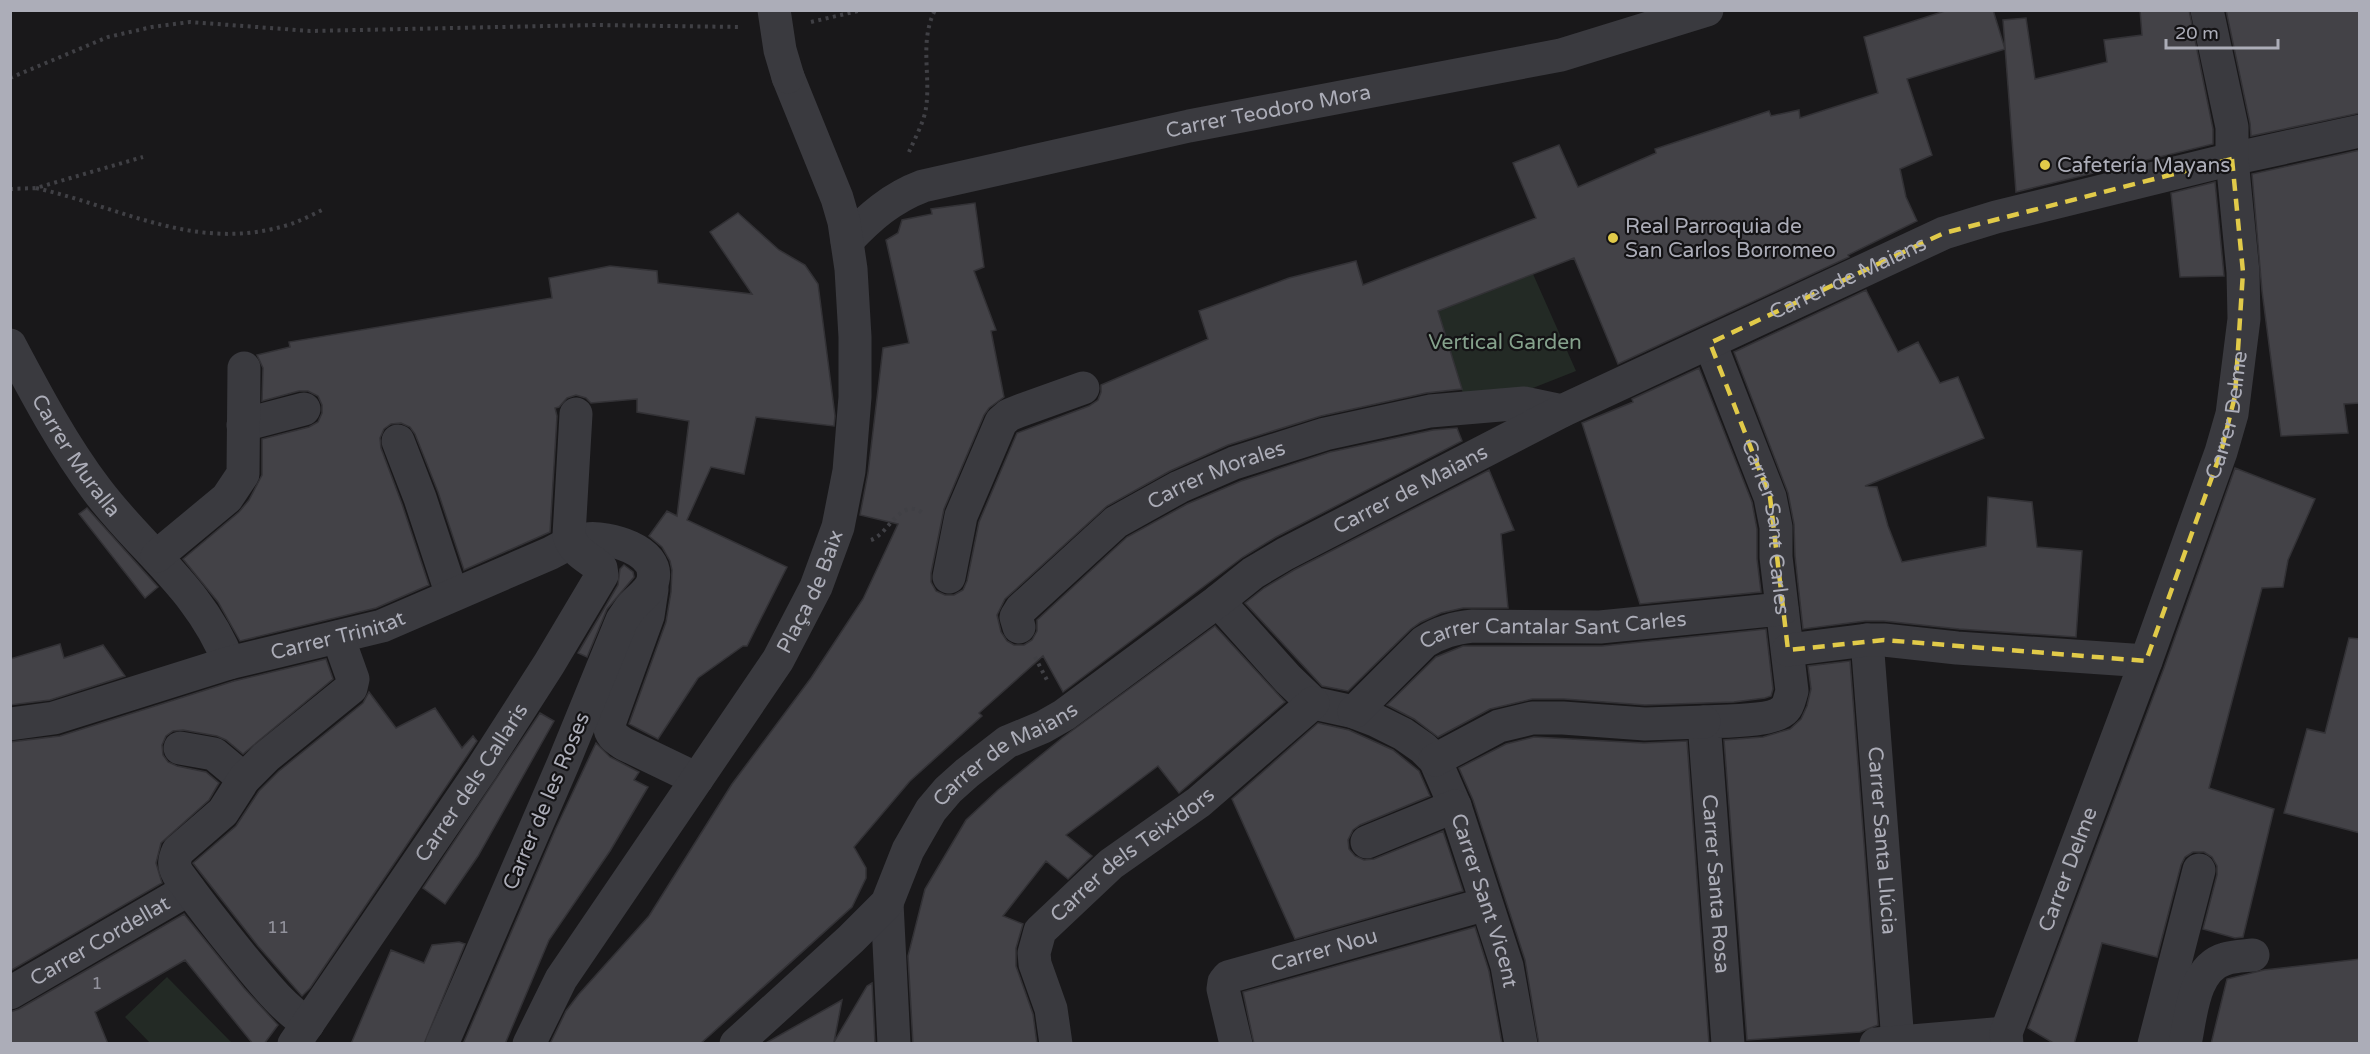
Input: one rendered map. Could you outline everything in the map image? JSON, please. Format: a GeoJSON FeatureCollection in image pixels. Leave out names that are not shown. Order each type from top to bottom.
{"type":"FeatureCollection","features":[{"type":"Feature","properties":{"kind":"street","name":"Carrer Teodoro Mora"},"geometry":{"type":"LineString","coordinates":[[847,241],[887,204],[904,193],[923,186],[1189,126],[1562,55],[1707,10]]}},
{"type":"Feature","properties":{"kind":"street","name":"Carrer Delme"},"geometry":{"type":"LineString","coordinates":[[2006,1038],[2221,452],[2235,396],[2244,319],[2232,159],[2232,127],[2207,10]]}},
{"type":"Feature","properties":{"kind":"street","name":"Plaça de Baix"},"geometry":{"type":"LineString","coordinates":[[529,1044],[561,980],[758,691],[788,642],[816,587],[838,527],[849,471],[855,379],[851,269],[847,241],[837,198],[788,77],[780,50],[762,19]]}},
{"type":"Feature","properties":{"kind":"street","name":"Carrer de Maians"},"geometry":{"type":"LineString","coordinates":[[736,1044],[887,903],[900,867],[932,810],[948,790],[967,773],[1007,742],[1043,727],[1064,715],[1253,573],[1285,554],[1562,411],[1920,242],[1996,217],[2232,159],[2360,131]]}},
{"type":"Feature","properties":{"kind":"street","name":"Carrer Sant Carles"},"geometry":{"type":"LineString","coordinates":[[1704,722],[1768,717],[1779,714],[1786,709],[1792,691],[1776,557],[1776,527],[1770,497],[1710,343]]}},
{"type":"Feature","properties":{"kind":"street","name":"Carrer Muralla"},"geometry":{"type":"LineString","coordinates":[[10,345],[67,445],[87,475],[108,502],[181,582],[216,633],[229,663]]}},
{"type":"Feature","properties":{"kind":"street"},"geometry":{"type":"LineString","coordinates":[[157,556],[227,498],[243,474],[244,368]]}},
{"type":"Feature","properties":{"kind":"street"},"geometry":{"type":"LineString","coordinates":[[949,577],[961,516],[1001,422],[1009,415],[1083,388]]}},
{"type":"Feature","properties":{"kind":"street","name":"Carrer Morales"},"geometry":{"type":"LineString","coordinates":[[1019,627],[1016,617],[1021,609],[1116,522],[1179,487],[1234,463],[1336,431],[1430,411],[1524,403],[1562,411]]}},
{"type":"Feature","properties":{"kind":"street"},"geometry":{"type":"LineString","coordinates":[[243,425],[304,409]]}},
{"type":"Feature","properties":{"kind":"street"},"geometry":{"type":"LineString","coordinates":[[571,543],[568,524],[576,414]]}},
{"type":"Feature","properties":{"kind":"street"},"geometry":{"type":"LineString","coordinates":[[398,441],[420,498],[452,595]]}},
{"type":"Feature","properties":{"kind":"street","name":"Carrer Trinitat"},"geometry":{"type":"LineString","coordinates":[[10,724],[54,718],[229,663],[382,626],[571,543],[586,539],[613,542],[637,550],[646,556],[652,573]]}},
{"type":"Feature","properties":{"kind":"street","name":"Carrer dels Callaris"},"geometry":{"type":"LineString","coordinates":[[301,1034],[481,770],[549,664],[602,575],[602,568],[579,553],[571,543]]}},
{"type":"Feature","properties":{"kind":"street"},"geometry":{"type":"LineString","coordinates":[[652,573],[648,616],[609,724],[610,731],[624,744],[697,779]]}},
{"type":"Feature","properties":{"kind":"street","name":"Carrer de les Roses"},"geometry":{"type":"LineString","coordinates":[[442,1044],[568,753],[622,620],[652,573]]}},
{"type":"Feature","properties":{"kind":"street"},"geometry":{"type":"LineString","coordinates":[[1218,601],[1288,679],[1313,703],[1354,712],[1402,734],[1423,748],[1435,760],[1499,726],[1532,718],[1645,724],[1704,722]]}},
{"type":"Feature","properties":{"kind":"street","name":"Carrer Cantalar Sant Carles"},"geometry":{"type":"LineString","coordinates":[[1354,712],[1424,642],[1437,634],[1455,628],[1473,626],[1600,627],[1782,609]]}},
{"type":"Feature","properties":{"kind":"street"},"geometry":{"type":"LineString","coordinates":[[301,1034],[294,1015],[269,990],[174,867],[178,851],[223,812],[255,768],[351,688],[353,679],[338,637]]}},
{"type":"Feature","properties":{"kind":"street"},"geometry":{"type":"LineString","coordinates":[[1788,650],[1867,640],[2146,661]]}},
{"type":"Feature","properties":{"kind":"street","name":"Carrer Santa Llúcia"},"geometry":{"type":"LineString","coordinates":[[1867,640],[1887,1043]]}},
{"type":"Feature","properties":{"kind":"street","name":"Carrer dels Teixidors"},"geometry":{"type":"LineString","coordinates":[[1056,1044],[1050,1009],[1035,964],[1034,953],[1040,931],[1111,864],[1199,802],[1313,703]]}},
{"type":"Feature","properties":{"kind":"street","name":"Carrer Santa Rosa"},"geometry":{"type":"LineString","coordinates":[[1704,722],[1728,1044]]}},
{"type":"Feature","properties":{"kind":"street"},"geometry":{"type":"LineString","coordinates":[[180,748],[214,754],[255,768]]}},
{"type":"Feature","properties":{"kind":"street","name":"Carrer Sant Vicent"},"geometry":{"type":"LineString","coordinates":[[1435,760],[1455,806],[1507,966],[1521,1044]]}},
{"type":"Feature","properties":{"kind":"street"},"geometry":{"type":"LineString","coordinates":[[1367,842],[1455,806]]}},
{"type":"Feature","properties":{"kind":"street"},"geometry":{"type":"LineString","coordinates":[[2154,1044],[2199,870]]}},
{"type":"Feature","properties":{"kind":"street","name":"Carrer Cordellat"},"geometry":{"type":"LineString","coordinates":[[10,993],[189,889]]}},
{"type":"Feature","properties":{"kind":"street"},"geometry":{"type":"LineString","coordinates":[[887,903],[894,1044]]}},
{"type":"Feature","properties":{"kind":"street","name":"Carrer Nou"},"geometry":{"type":"LineString","coordinates":[[1236,1044],[1223,989],[1228,977],[1486,903]]}},
{"type":"Feature","properties":{"kind":"street"},"geometry":{"type":"LineString","coordinates":[[2184,1044],[2198,988],[2205,973],[2215,963],[2225,958],[2253,955]]}},
{"type":"Feature","properties":{"kind":"street"},"geometry":{"type":"LineString","coordinates":[[1887,1043],[2006,1038]]}},
{"type":"Feature","properties":{"kind":"path"},"geometry":{"type":"LineString","coordinates":[[807,23],[862,10]]}},
{"type":"Feature","properties":{"kind":"path"},"geometry":{"type":"LineString","coordinates":[[926,109],[926,39],[928,24],[935,10]]}},
{"type":"Feature","properties":{"kind":"path"},"geometry":{"type":"LineString","coordinates":[[10,78],[108,37],[152,27],[190,22],[310,31],[762,19]]}},
{"type":"Feature","properties":{"kind":"path"},"geometry":{"type":"LineString","coordinates":[[10,189],[36,188],[143,157]]}},
{"type":"Feature","properties":{"kind":"path"},"geometry":{"type":"LineString","coordinates":[[36,188],[70,196],[170,229],[202,234],[262,231],[292,224],[324,208]]}},
{"type":"Feature","properties":{"kind":"path"},"geometry":{"type":"LineString","coordinates":[[1019,627],[1064,715]]}},
{"type":"Feature","properties":{"kind":"highlighted area"},"geometry":{"type":"Polygon","coordinates":[[[2232,159],[2243,272],[2235,396],[2221,452],[2146,661],[1884,640],[1788,650],[1770,497],[1710,343],[1944,233],[2232,159]]]}},
{"type":"Feature","properties":{"kind":"green space","name":"Vertical Garden"},"geometry":{"type":"Polygon","coordinates":[[[1533,274],[1576,371],[1520,393],[1464,397],[1438,311],[1533,274]]]}},
{"type":"Feature","properties":{"kind":"green space"},"geometry":{"type":"Polygon","coordinates":[[[167,977],[232,1043],[150,1043],[125,1017],[167,977]]]}},
{"type":"Feature","properties":{"kind":"building"},"geometry":{"type":"Polygon","coordinates":[[[1948,10],[1993,10],[2005,49],[1907,79],[1932,155],[1900,169],[1906,197],[1917,221],[1848,255],[1849,257],[1618,364],[1574,258],[1438,311],[1462,389],[1426,393],[1321,416],[1228,445],[1170,471],[1107,506],[1005,599],[997,615],[1001,632],[1007,641],[1014,645],[1024,645],[1032,640],[1037,631],[1037,620],[1127,537],[1187,504],[1241,481],[1330,452],[1433,430],[1457,428],[1462,441],[1276,537],[1243,557],[1063,692],[1043,656],[979,713],[982,716],[910,781],[854,847],[866,868],[866,878],[852,907],[700,1044],[550,1044],[566,1011],[579,994],[649,916],[732,784],[811,678],[863,599],[898,524],[860,515],[868,473],[883,348],[909,343],[886,240],[898,233],[902,220],[932,214],[931,209],[975,203],[984,267],[974,271],[996,330],[991,331],[1004,397],[989,408],[984,415],[944,509],[931,573],[931,582],[936,591],[945,595],[954,595],[963,590],[967,581],[979,522],[1017,433],[1089,406],[1098,400],[1101,385],[1208,339],[1199,311],[1289,278],[1356,261],[1363,285],[1536,218],[1513,163],[1559,145],[1578,187],[1656,153],[1655,149],[1769,111],[1771,116],[1799,110],[1800,118],[1878,93],[1864,37],[1948,10]]]}},
{"type":"Feature","properties":{"kind":"building"},"geometry":{"type":"Polygon","coordinates":[[[2140,10],[2189,10],[2213,129],[2213,144],[2016,192],[2003,20],[2026,18],[2035,79],[2107,62],[2104,40],[2142,35],[2140,10]]]}},
{"type":"Feature","properties":{"kind":"building"},"geometry":{"type":"Polygon","coordinates":[[[2226,10],[2360,10],[2360,113],[2251,136],[2226,10]]]}},
{"type":"Feature","properties":{"kind":"building"},"geometry":{"type":"Polygon","coordinates":[[[2360,150],[2360,403],[2344,404],[2348,433],[2281,436],[2262,291],[2252,174],[2360,150]]]}},
{"type":"Feature","properties":{"kind":"building"},"geometry":{"type":"Polygon","coordinates":[[[2215,182],[2224,276],[2180,277],[2171,193],[2215,182]]]}},
{"type":"Feature","properties":{"kind":"building"},"geometry":{"type":"Polygon","coordinates":[[[738,213],[779,250],[805,265],[818,284],[835,416],[834,426],[756,417],[744,474],[711,467],[687,520],[787,567],[747,646],[743,646],[698,678],[658,739],[629,724],[666,622],[671,592],[670,561],[662,547],[649,536],[667,511],[677,516],[689,421],[637,412],[637,399],[591,403],[586,398],[576,395],[567,398],[555,408],[557,416],[550,532],[464,570],[438,492],[415,434],[410,427],[401,423],[391,424],[384,429],[380,438],[381,448],[429,585],[376,608],[240,641],[218,602],[183,559],[239,512],[249,500],[262,475],[262,439],[309,427],[318,422],[322,413],[322,405],[318,396],[308,391],[299,391],[262,401],[263,368],[257,355],[290,347],[289,342],[552,298],[549,278],[610,266],[657,271],[658,283],[752,294],[710,232],[738,213]]]}},
{"type":"Feature","properties":{"kind":"building"},"geometry":{"type":"Polygon","coordinates":[[[1866,290],[1898,352],[1918,342],[1940,383],[1958,377],[1984,438],[1865,486],[1877,487],[1888,526],[1902,562],[1986,546],[1988,497],[2032,502],[2037,547],[2082,551],[2076,637],[1884,621],[1865,621],[1803,629],[1794,524],[1788,493],[1734,352],[1866,290]]]}},
{"type":"Feature","properties":{"kind":"building"},"geometry":{"type":"Polygon","coordinates":[[[1699,368],[1752,502],[1757,529],[1757,559],[1761,592],[1640,604],[1582,423],[1633,402],[1632,399],[1699,368]]]}},
{"type":"Feature","properties":{"kind":"building"},"geometry":{"type":"Polygon","coordinates":[[[2235,468],[2315,499],[2288,560],[2283,587],[2262,588],[2209,788],[2274,809],[2243,937],[2235,938],[2203,929],[2217,875],[2217,866],[2212,857],[2204,852],[2193,852],[2185,857],[2181,865],[2157,957],[2102,943],[2074,1044],[2055,1044],[2028,1028],[2164,668],[2235,468]]]}},
{"type":"Feature","properties":{"kind":"building"},"geometry":{"type":"Polygon","coordinates":[[[1489,470],[1514,530],[1501,534],[1508,608],[1463,608],[1441,613],[1421,622],[1348,691],[1322,686],[1245,603],[1264,588],[1294,570],[1489,470]]]}},
{"type":"Feature","properties":{"kind":"building"},"geometry":{"type":"Polygon","coordinates":[[[87,508],[158,587],[145,598],[79,514],[87,508]]]}},
{"type":"Feature","properties":{"kind":"building"},"geometry":{"type":"Polygon","coordinates":[[[624,565],[633,572],[634,577],[607,609],[587,657],[578,653],[618,585],[620,569],[624,565]]]}},
{"type":"Feature","properties":{"kind":"building"},"geometry":{"type":"Polygon","coordinates":[[[1215,626],[1285,702],[1179,793],[1158,766],[1066,835],[1092,856],[1068,879],[1046,861],[1003,916],[1023,924],[1016,948],[1016,966],[1033,1014],[1037,1044],[913,1044],[908,956],[925,889],[966,820],[998,790],[1062,738],[1215,626]]]}},
{"type":"Feature","properties":{"kind":"building"},"geometry":{"type":"Polygon","coordinates":[[[1766,629],[1773,689],[1771,696],[1765,698],[1734,702],[1645,705],[1532,699],[1490,709],[1438,737],[1414,719],[1387,705],[1436,657],[1463,646],[1602,646],[1766,629]]]}},
{"type":"Feature","properties":{"kind":"building"},"geometry":{"type":"Polygon","coordinates":[[[2349,638],[2360,639],[2360,833],[2284,813],[2307,729],[2325,733],[2349,638]]]}},
{"type":"Feature","properties":{"kind":"building"},"geometry":{"type":"Polygon","coordinates":[[[60,644],[64,658],[103,645],[125,676],[50,700],[10,705],[10,659],[60,644]]]}},
{"type":"Feature","properties":{"kind":"building"},"geometry":{"type":"Polygon","coordinates":[[[326,659],[333,679],[243,754],[226,740],[217,736],[183,730],[173,731],[166,736],[162,745],[163,755],[168,762],[206,772],[219,783],[209,800],[161,843],[156,863],[162,883],[10,971],[10,742],[60,736],[234,681],[326,659]]]}},
{"type":"Feature","properties":{"kind":"building"},"geometry":{"type":"Polygon","coordinates":[[[1850,661],[1878,1025],[1860,1032],[1747,1040],[1724,740],[1763,737],[1790,729],[1801,719],[1807,706],[1811,689],[1808,666],[1850,661]]]}},
{"type":"Feature","properties":{"kind":"building"},"geometry":{"type":"Polygon","coordinates":[[[369,692],[396,728],[435,708],[462,748],[473,736],[477,741],[310,988],[302,996],[258,946],[193,863],[236,826],[259,791],[279,771],[363,703],[369,692]]]}},
{"type":"Feature","properties":{"kind":"building"},"geometry":{"type":"Polygon","coordinates":[[[540,713],[554,721],[478,856],[445,904],[423,888],[540,713]]]}},
{"type":"Feature","properties":{"kind":"building"},"geometry":{"type":"Polygon","coordinates":[[[1318,723],[1349,730],[1393,750],[1419,771],[1430,796],[1353,830],[1348,840],[1349,849],[1355,856],[1364,860],[1374,859],[1443,831],[1463,891],[1295,939],[1232,799],[1318,723]]]}},
{"type":"Feature","properties":{"kind":"building"},"geometry":{"type":"Polygon","coordinates":[[[1534,737],[1644,743],[1687,741],[1709,1044],[1539,1044],[1525,960],[1473,800],[1459,768],[1506,744],[1534,737]]]}},
{"type":"Feature","properties":{"kind":"building"},"geometry":{"type":"Polygon","coordinates":[[[596,743],[610,757],[639,772],[634,780],[648,787],[610,851],[549,940],[505,1044],[463,1044],[556,828],[596,743]]]}},
{"type":"Feature","properties":{"kind":"building"},"geometry":{"type":"Polygon","coordinates":[[[184,914],[244,988],[278,1025],[264,1044],[253,1044],[185,960],[95,1012],[108,1044],[10,1044],[10,1012],[19,1009],[184,914]]]}},
{"type":"Feature","properties":{"kind":"building"},"geometry":{"type":"Polygon","coordinates":[[[1475,927],[1489,971],[1502,1044],[1254,1044],[1243,992],[1475,927]]]}},
{"type":"Feature","properties":{"kind":"building"},"geometry":{"type":"Polygon","coordinates":[[[459,942],[465,944],[424,1044],[351,1044],[391,950],[424,963],[432,945],[459,942]]]}},
{"type":"Feature","properties":{"kind":"building"},"geometry":{"type":"Polygon","coordinates":[[[2360,959],[2360,1044],[2211,1044],[2227,979],[2264,970],[2360,959]]]}},
{"type":"Feature","properties":{"kind":"building"},"geometry":{"type":"Polygon","coordinates":[[[872,983],[875,1044],[764,1044],[842,1000],[834,1042],[867,986],[872,983]]]}},
{"type":"Feature","properties":{"kind":"place","name":"Cafetería Mayans"},"geometry":{"type":"Point","coordinates":[2045,165]}},
{"type":"Feature","properties":{"kind":"place","name":"Real Parroquia de San Carlos Borromeo"},"geometry":{"type":"Point","coordinates":[1613,238]}}]}
